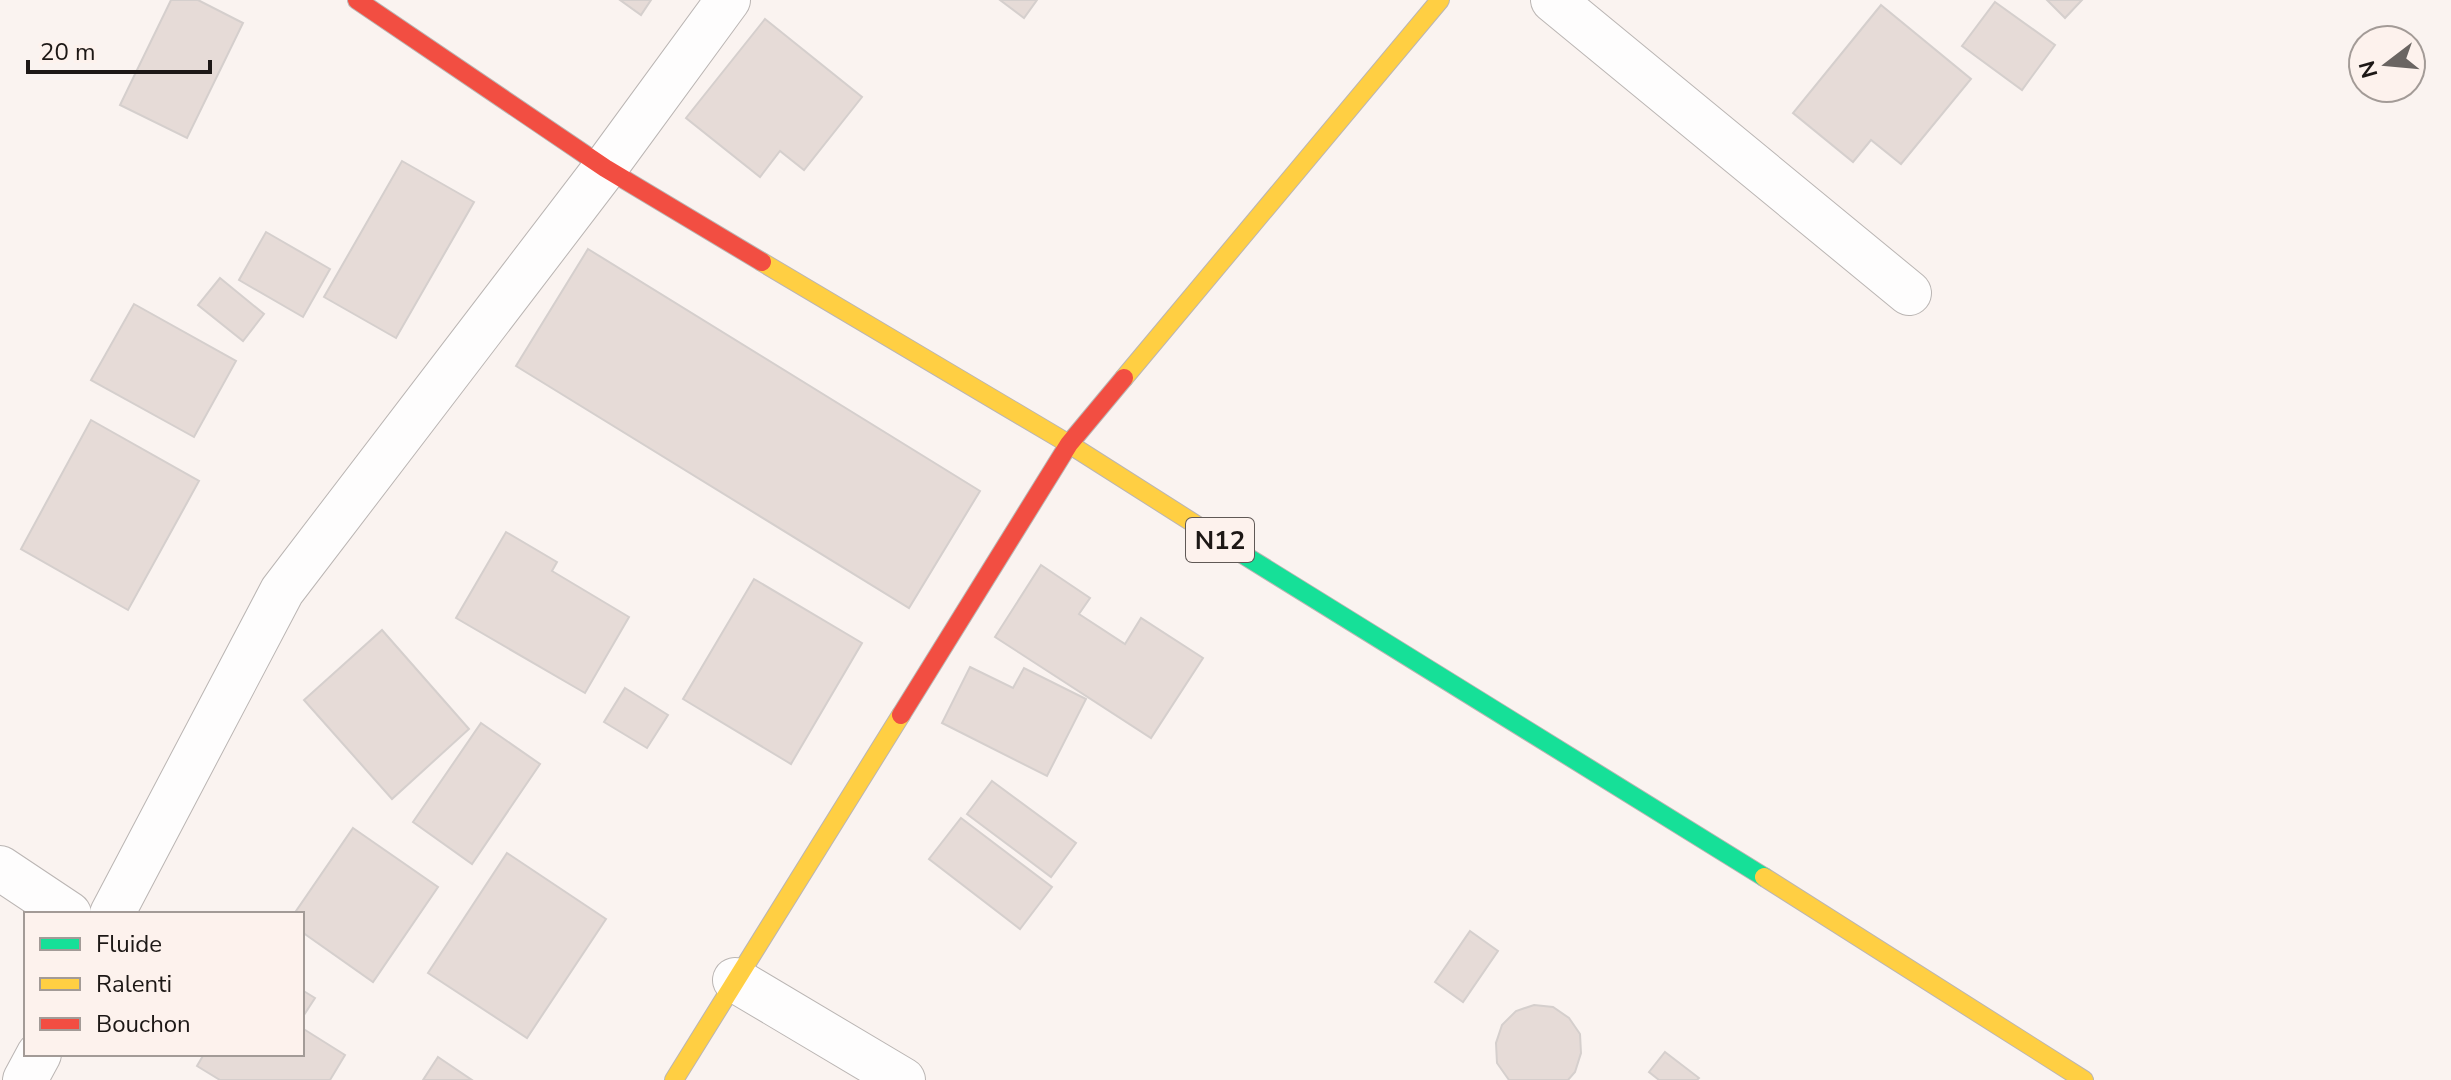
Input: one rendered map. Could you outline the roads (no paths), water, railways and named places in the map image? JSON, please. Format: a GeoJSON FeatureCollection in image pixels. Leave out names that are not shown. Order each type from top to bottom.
{"type":"FeatureCollection","features":[{"type":"Feature","properties":{"kind":"main road","name":"N12"},"geometry":{"type":"LineString","coordinates":[[357,0],[605,168],[1069,444],[1297,589],[1683,826],[2073,1077]]}},
{"type":"Feature","properties":{"kind":"main road"},"geometry":{"type":"LineString","coordinates":[[674,1080],[1069,444],[1440,0]]}},
{"type":"Feature","properties":{"kind":"street"},"geometry":{"type":"LineString","coordinates":[[113,912],[282,591],[605,168],[728,0]]}},
{"type":"Feature","properties":{"kind":"street"},"geometry":{"type":"LineString","coordinates":[[1553,0],[1909,293]]}},
{"type":"Feature","properties":{"kind":"street"},"geometry":{"type":"LineString","coordinates":[[0,868],[66,912]]}},
{"type":"Feature","properties":{"kind":"street"},"geometry":{"type":"LineString","coordinates":[[735,980],[903,1080]]}},
{"type":"Feature","properties":{"kind":"street"},"geometry":{"type":"LineString","coordinates":[[25,1080],[38,1056]]}}]}
